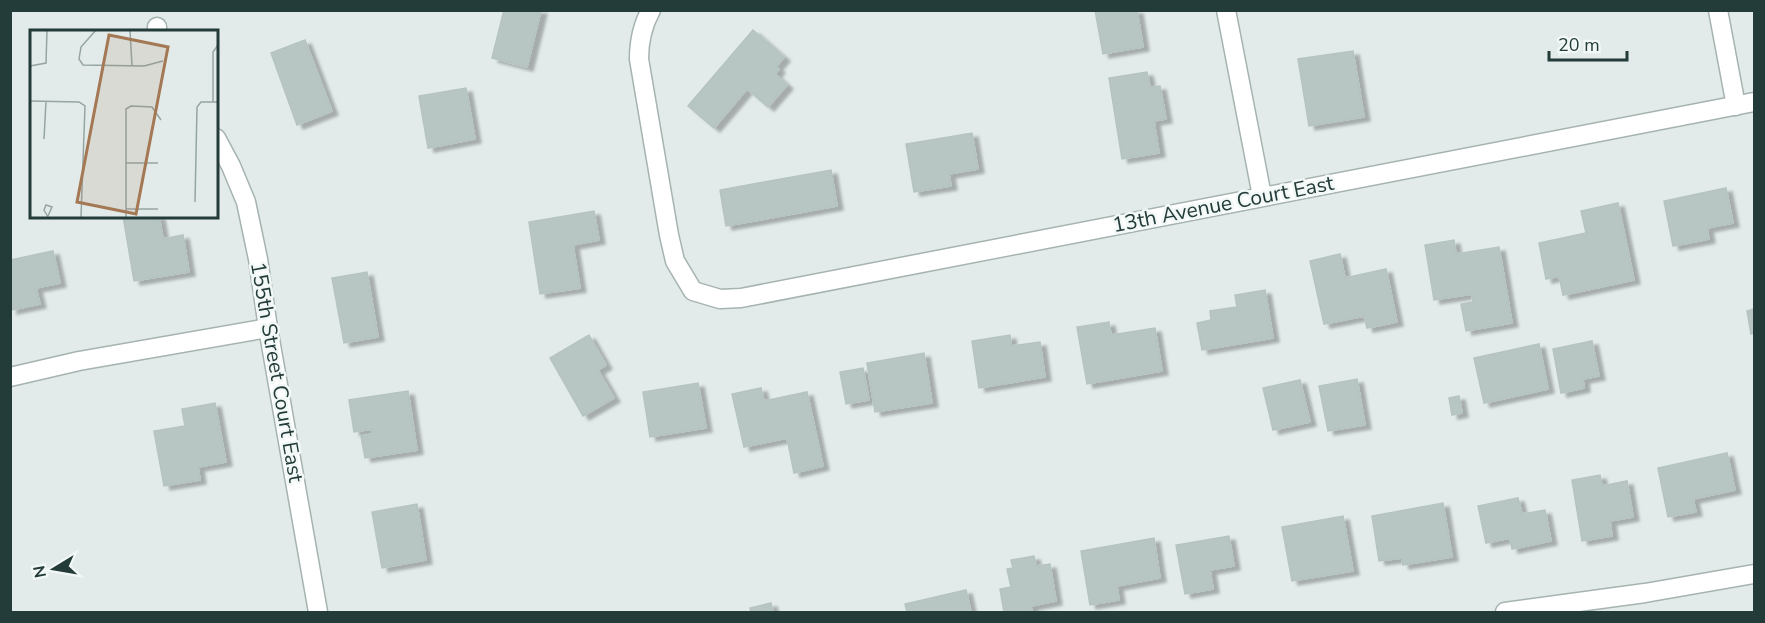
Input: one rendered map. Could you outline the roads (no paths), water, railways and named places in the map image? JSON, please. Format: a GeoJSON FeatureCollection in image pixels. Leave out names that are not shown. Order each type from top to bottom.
{"type":"FeatureCollection","features":[{"type":"Feature","properties":{"kind":"street","name":"13th Avenue Court East"},"geometry":{"type":"LineString","coordinates":[[651,10],[644,22],[639,42],[639,59],[675,261],[693,291],[720,299],[741,298],[1755,102]]}},
{"type":"Feature","properties":{"kind":"street"},"geometry":{"type":"LineString","coordinates":[[1226,10],[1262,196]]}},
{"type":"Feature","properties":{"kind":"street"},"geometry":{"type":"LineString","coordinates":[[1718,10],[1736,106]]}},
{"type":"Feature","properties":{"kind":"street","name":"155th Street Court East"},"geometry":{"type":"LineString","coordinates":[[218,142],[246,202],[258,259],[318,612]]}},
{"type":"Feature","properties":{"kind":"street"},"geometry":{"type":"LineString","coordinates":[[10,377],[79,361],[268,328]]}},
{"type":"Feature","properties":{"kind":"street"},"geometry":{"type":"LineString","coordinates":[[1505,612],[1645,593],[1755,574]]}}]}
